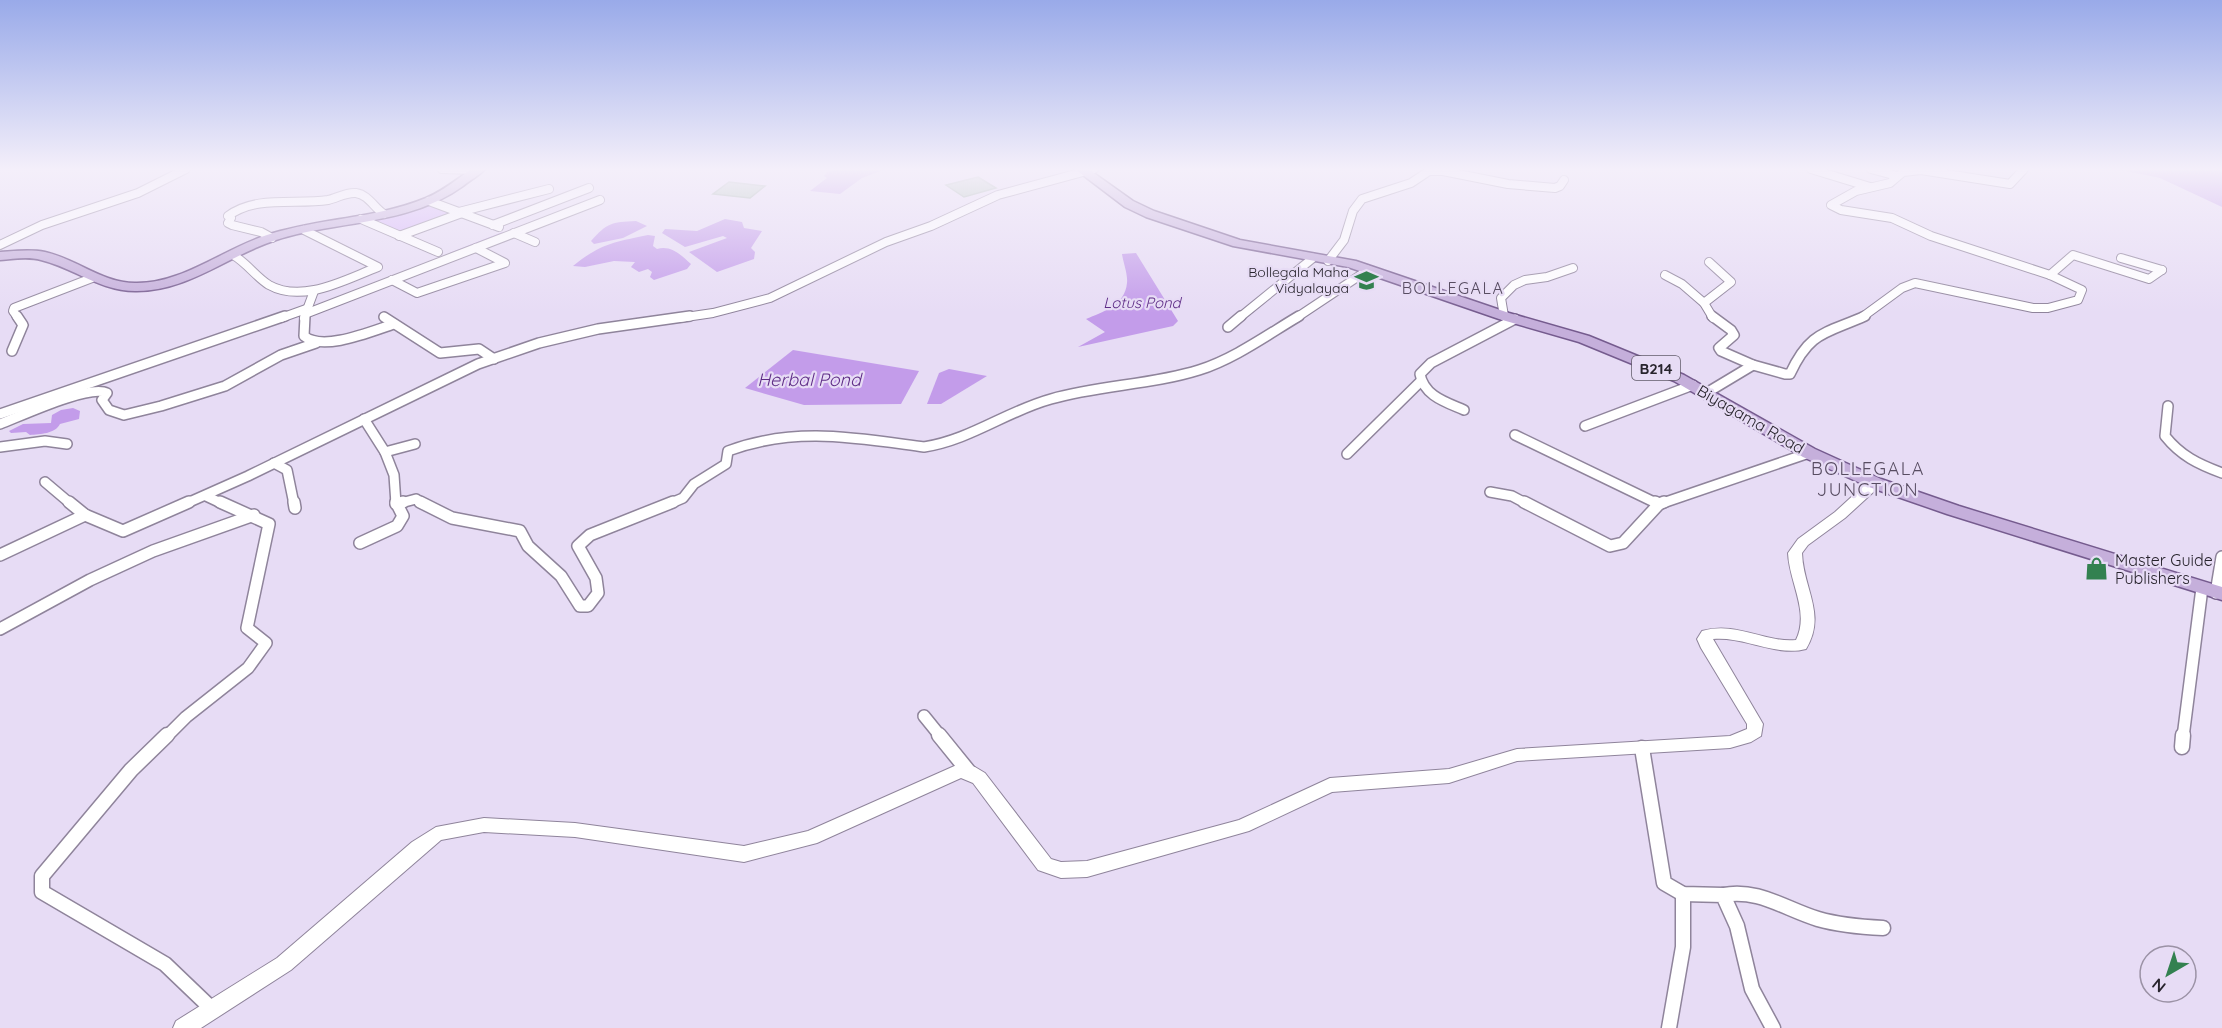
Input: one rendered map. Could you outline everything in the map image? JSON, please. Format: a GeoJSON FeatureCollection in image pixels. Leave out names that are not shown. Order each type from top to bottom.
{"type":"FeatureCollection","features":[{"type":"Feature","properties":{"kind":"main road"},"geometry":{"type":"LineString","coordinates":[[0,256],[28,254],[44,256],[92,278],[125,288],[154,285],[189,275],[272,238],[370,217]]}},
{"type":"Feature","properties":{"kind":"main road","name":"Biyagama Road"},"geometry":{"type":"LineString","coordinates":[[1159,217],[1238,243],[1368,270],[1510,318],[1584,339],[1708,392],[1809,453],[1875,483],[1953,510],[2214,592]]}},
{"type":"Feature","properties":{"kind":"street"},"geometry":{"type":"LineString","coordinates":[[0,245],[35,226],[64,217]]}},
{"type":"Feature","properties":{"kind":"street"},"geometry":{"type":"LineString","coordinates":[[229,217],[228,223],[232,225],[261,232],[272,238]]}},
{"type":"Feature","properties":{"kind":"street"},"geometry":{"type":"LineString","coordinates":[[399,236],[449,217]]}},
{"type":"Feature","properties":{"kind":"street"},"geometry":{"type":"LineString","coordinates":[[471,217],[505,230]]}},
{"type":"Feature","properties":{"kind":"street"},"geometry":{"type":"LineString","coordinates":[[493,225],[514,217]]}},
{"type":"Feature","properties":{"kind":"street"},"geometry":{"type":"LineString","coordinates":[[0,414],[305,312],[556,217]]}},
{"type":"Feature","properties":{"kind":"street"},"geometry":{"type":"LineString","coordinates":[[45,482],[85,515],[123,531],[206,496],[444,379],[494,359],[538,343],[598,329],[713,313],[770,298],[886,242],[951,217]]}},
{"type":"Feature","properties":{"kind":"street"},"geometry":{"type":"LineString","coordinates":[[1228,327],[1344,240],[1351,217]]}},
{"type":"Feature","properties":{"kind":"street"},"geometry":{"type":"LineString","coordinates":[[1665,275],[1682,284],[1704,303],[1714,319],[1731,330],[1734,335],[1719,348],[1753,365],[1790,374],[1800,354],[1814,338],[1864,316],[1894,296],[1905,284],[1915,283],[2033,308],[2048,308],[2078,300],[2081,296],[2082,290],[2050,275],[1931,236],[1916,226],[1891,217]]}},
{"type":"Feature","properties":{"kind":"street"},"geometry":{"type":"LineString","coordinates":[[361,219],[438,252]]}},
{"type":"Feature","properties":{"kind":"street"},"geometry":{"type":"LineString","coordinates":[[233,255],[274,288],[314,291],[378,266],[304,230]]}},
{"type":"Feature","properties":{"kind":"street"},"geometry":{"type":"LineString","coordinates":[[514,233],[535,242]]}},
{"type":"Feature","properties":{"kind":"street"},"geometry":{"type":"LineString","coordinates":[[392,280],[417,293],[505,263],[476,248]]}},
{"type":"Feature","properties":{"kind":"street"},"geometry":{"type":"LineString","coordinates":[[2050,275],[2073,255],[2149,279],[2162,270],[2121,258]]}},
{"type":"Feature","properties":{"kind":"street"},"geometry":{"type":"LineString","coordinates":[[1704,303],[1731,282],[1709,262]]}},
{"type":"Feature","properties":{"kind":"street"},"geometry":{"type":"LineString","coordinates":[[1464,410],[1425,390],[1420,382],[1420,374],[1431,363],[1510,318],[1501,298],[1514,285],[1573,268]]}},
{"type":"Feature","properties":{"kind":"street"},"geometry":{"type":"LineString","coordinates":[[2130,268],[2154,276]]}},
{"type":"Feature","properties":{"kind":"street"},"geometry":{"type":"LineString","coordinates":[[396,504],[416,499],[429,510],[461,522],[520,531],[528,546],[561,576],[580,606],[588,606],[598,593],[596,578],[578,546],[590,535],[683,498],[694,484],[726,464],[728,451],[747,441],[815,434],[924,447],[939,446],[960,439],[1029,406],[1054,398],[1200,369],[1243,349],[1330,299],[1368,270]]}},
{"type":"Feature","properties":{"kind":"street"},"geometry":{"type":"LineString","coordinates":[[12,351],[23,325],[13,311],[14,308],[92,278]]}},
{"type":"Feature","properties":{"kind":"street"},"geometry":{"type":"LineString","coordinates":[[314,291],[305,312],[304,334],[306,339],[316,343]]}},
{"type":"Feature","properties":{"kind":"street"},"geometry":{"type":"LineString","coordinates":[[384,317],[440,353],[450,354],[476,348],[483,350],[494,359]]}},
{"type":"Feature","properties":{"kind":"street"},"geometry":{"type":"LineString","coordinates":[[0,424],[84,393],[101,390],[107,393],[102,400],[109,410],[124,415],[161,406],[225,386],[281,355],[316,343],[345,339],[394,324]]}},
{"type":"Feature","properties":{"kind":"street"},"geometry":{"type":"LineString","coordinates":[[1708,392],[1753,365]]}},
{"type":"Feature","properties":{"kind":"street"},"geometry":{"type":"LineString","coordinates":[[1347,454],[1420,382]]}},
{"type":"Feature","properties":{"kind":"street"},"geometry":{"type":"LineString","coordinates":[[1586,426],[1693,385]]}},
{"type":"Feature","properties":{"kind":"street"},"geometry":{"type":"LineString","coordinates":[[2168,406],[2165,436],[2176,452],[2222,473]]}},
{"type":"Feature","properties":{"kind":"street"},"geometry":{"type":"LineString","coordinates":[[360,543],[397,526],[403,516],[396,504],[394,475],[385,452],[364,418]]}},
{"type":"Feature","properties":{"kind":"street"},"geometry":{"type":"LineString","coordinates":[[1515,435],[1659,504]]}},
{"type":"Feature","properties":{"kind":"street"},"geometry":{"type":"LineString","coordinates":[[0,447],[45,441],[67,444]]}},
{"type":"Feature","properties":{"kind":"street"},"geometry":{"type":"LineString","coordinates":[[385,452],[415,444]]}},
{"type":"Feature","properties":{"kind":"street"},"geometry":{"type":"LineString","coordinates":[[1491,492],[1512,496],[1610,546],[1623,543],[1659,504],[1809,453]]}},
{"type":"Feature","properties":{"kind":"street"},"geometry":{"type":"LineString","coordinates":[[274,463],[287,470],[295,508]]}},
{"type":"Feature","properties":{"kind":"street"},"geometry":{"type":"LineString","coordinates":[[924,716],[969,772],[979,778],[1045,866],[1061,870],[1087,869],[1243,826],[1330,785],[1449,776],[1517,755],[1730,742],[1745,738],[1755,732],[1755,724],[1709,648],[1705,639],[1707,635],[1725,634],[1790,646],[1801,645],[1808,620],[1795,553],[1803,542],[1840,515],[1875,483]]}},
{"type":"Feature","properties":{"kind":"street"},"geometry":{"type":"LineString","coordinates":[[206,496],[254,515],[269,524],[247,628],[266,643],[248,668],[186,717],[131,770],[42,876],[42,891],[165,964],[212,1009]]}},
{"type":"Feature","properties":{"kind":"street"},"geometry":{"type":"LineString","coordinates":[[0,555],[85,515]]}},
{"type":"Feature","properties":{"kind":"street"},"geometry":{"type":"LineString","coordinates":[[0,629],[90,580],[153,551],[254,515]]}},
{"type":"Feature","properties":{"kind":"street"},"geometry":{"type":"LineString","coordinates":[[2182,747],[2222,556]]}},
{"type":"Feature","properties":{"kind":"street"},"geometry":{"type":"LineString","coordinates":[[1642,748],[1664,883],[1683,894],[1723,895],[1734,891],[1761,898],[1818,919],[1855,927],[1883,927]]}},
{"type":"Feature","properties":{"kind":"street"},"geometry":{"type":"LineString","coordinates":[[183,1028],[284,964],[436,834],[484,825],[575,830],[744,854],[811,838],[959,771],[969,772]]}},
{"type":"Feature","properties":{"kind":"street"},"geometry":{"type":"LineString","coordinates":[[1669,1028],[1683,947],[1683,894]]}},
{"type":"Feature","properties":{"kind":"street"},"geometry":{"type":"LineString","coordinates":[[1723,895],[1732,906],[1749,982],[1760,1010],[1773,1028]]}},
{"type":"Feature","properties":{"kind":"shaded area"},"geometry":{"type":"Polygon","coordinates":[[[386,217],[448,217],[400,234],[376,224],[375,220],[386,217]]]}},
{"type":"Feature","properties":{"kind":"water"},"geometry":{"type":"Polygon","coordinates":[[[725,219],[742,222],[744,228],[762,231],[751,248],[755,252],[754,259],[717,272],[689,252],[727,238],[723,236],[685,247],[662,233],[665,229],[697,231],[725,219]]]}},
{"type":"Feature","properties":{"kind":"water"},"geometry":{"type":"Polygon","coordinates":[[[636,221],[647,226],[623,238],[594,244],[591,241],[601,230],[610,225],[636,221]]]}},
{"type":"Feature","properties":{"kind":"water"},"geometry":{"type":"Polygon","coordinates":[[[648,235],[655,236],[653,246],[657,249],[667,248],[680,254],[691,264],[687,269],[654,280],[650,277],[652,272],[648,269],[639,272],[631,267],[635,262],[614,261],[585,267],[573,266],[591,253],[608,245],[648,235]]]}},
{"type":"Feature","properties":{"kind":"water","name":"Lotus Pond"},"geometry":{"type":"Polygon","coordinates":[[[1136,253],[1178,321],[1173,326],[1078,347],[1105,332],[1086,319],[1112,307],[1122,297],[1127,279],[1122,254],[1136,253]]]}},
{"type":"Feature","properties":{"kind":"water","name":"Herbal Pond"},"geometry":{"type":"Polygon","coordinates":[[[793,350],[919,371],[901,404],[804,405],[745,388],[793,350]]]}},
{"type":"Feature","properties":{"kind":"water"},"geometry":{"type":"Polygon","coordinates":[[[949,369],[987,376],[941,404],[927,404],[939,373],[949,369]]]}},
{"type":"Feature","properties":{"kind":"water"},"geometry":{"type":"Polygon","coordinates":[[[73,408],[80,411],[79,419],[60,424],[51,432],[30,435],[26,432],[11,433],[9,431],[23,424],[51,423],[52,415],[61,410],[73,408]]]}},
{"type":"Feature","properties":{"kind":"waterway"},"geometry":{"type":"LineString","coordinates":[[451,254],[502,234]]}},
{"type":"Feature","properties":{"kind":"place","name":"Bollegala Maha Vidyalayaa"},"geometry":{"type":"Point","coordinates":[1367,280]}},
{"type":"Feature","properties":{"kind":"place","name":"Master Guide Publishers"},"geometry":{"type":"Point","coordinates":[2097,569]}},
{"type":"Feature","properties":{"kind":"district","name":"BOLLEGALA"},"geometry":{"type":"Point","coordinates":[1453,288]}},
{"type":"Feature","properties":{"kind":"district","name":"BOLLEGALA JUNCTION"},"geometry":{"type":"Point","coordinates":[1868,478]}}]}
